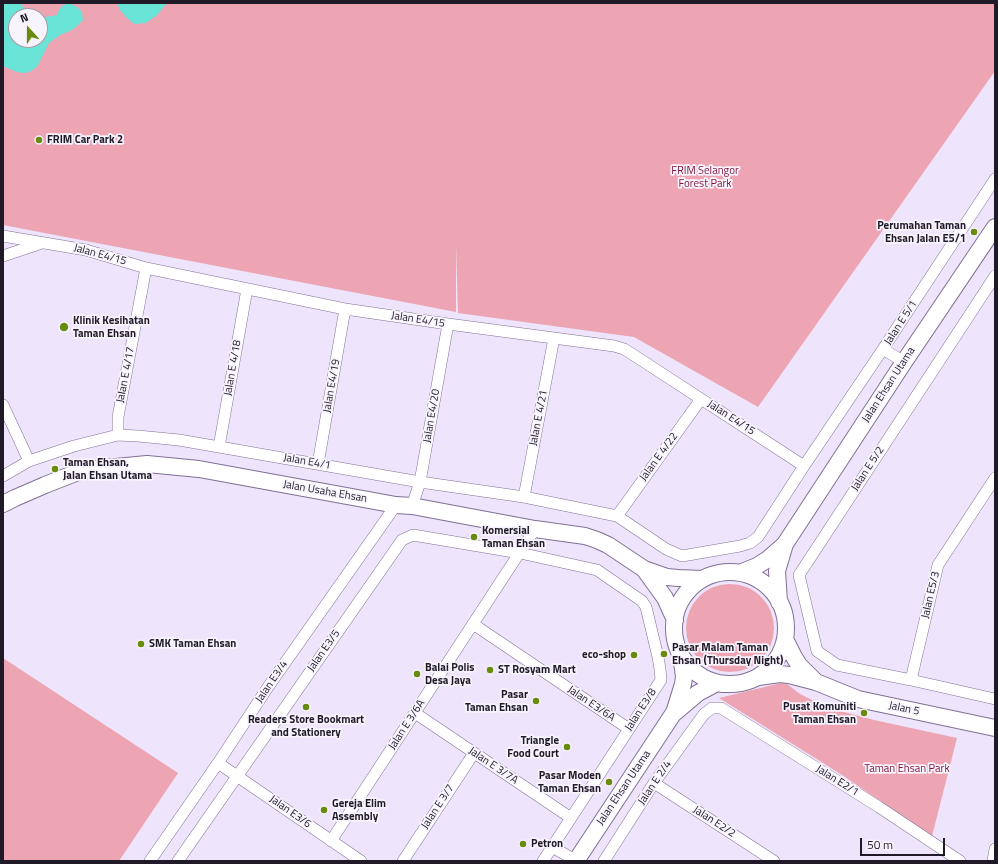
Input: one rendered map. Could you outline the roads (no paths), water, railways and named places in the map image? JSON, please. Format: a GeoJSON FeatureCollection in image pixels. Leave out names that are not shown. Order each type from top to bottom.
{"type":"FeatureCollection","features":[{"type":"Feature","properties":{"kind":"street","name":"Jalan E 5/1"},"geometry":{"type":"LineString","coordinates":[[617,516],[666,549],[682,556],[740,546],[750,543],[758,537],[995,179]]}},
{"type":"Feature","properties":{"kind":"street","name":"Jalan Ehsan Utama"},"geometry":{"type":"LineString","coordinates":[[742,572],[757,566],[768,559],[785,544],[904,362],[995,227]]}},
{"type":"Feature","properties":{"kind":"street","name":"Jalan E4/15"},"geometry":{"type":"LineString","coordinates":[[3,236],[86,250],[146,268],[345,309],[614,346],[624,349],[804,466]]}},
{"type":"Feature","properties":{"kind":"street"},"geometry":{"type":"LineString","coordinates":[[3,256],[44,243]]}},
{"type":"Feature","properties":{"kind":"street","name":"Jalan E 4/17"},"geometry":{"type":"LineString","coordinates":[[118,435],[118,418],[146,268]]}},
{"type":"Feature","properties":{"kind":"street","name":"Jalan E 5/2"},"geometry":{"type":"LineString","coordinates":[[912,680],[837,665],[817,651],[799,575],[995,276]]}},
{"type":"Feature","properties":{"kind":"street","name":"Jalan E 4/18"},"geometry":{"type":"LineString","coordinates":[[219,447],[247,289]]}},
{"type":"Feature","properties":{"kind":"street","name":"Jalan E4/19"},"geometry":{"type":"LineString","coordinates":[[318,464],[345,309]]}},
{"type":"Feature","properties":{"kind":"street","name":"Jalan E4/20"},"geometry":{"type":"LineString","coordinates":[[412,506],[420,482],[448,324]]}},
{"type":"Feature","properties":{"kind":"street","name":"Jalan E 4/21"},"geometry":{"type":"LineString","coordinates":[[524,497],[554,338]]}},
{"type":"Feature","properties":{"kind":"street"},"geometry":{"type":"LineString","coordinates":[[883,349],[904,362]]}},
{"type":"Feature","properties":{"kind":"street","name":"Jalan E 4/22"},"geometry":{"type":"LineString","coordinates":[[617,516],[701,399]]}},
{"type":"Feature","properties":{"kind":"street"},"geometry":{"type":"LineString","coordinates":[[3,405],[29,461]]}},
{"type":"Feature","properties":{"kind":"street","name":"Jalan E4/1"},"geometry":{"type":"LineString","coordinates":[[3,476],[29,461],[74,446],[118,435],[138,436],[179,440],[420,482],[524,497],[617,516]]}},
{"type":"Feature","properties":{"kind":"street","name":"Jalan Usaha Ehsan"},"geometry":{"type":"LineString","coordinates":[[3,504],[78,472],[147,464],[199,469],[396,505],[412,506],[535,529],[585,536],[608,545],[644,569],[678,578],[702,579]]}},
{"type":"Feature","properties":{"kind":"street","name":"Jalan E5/3"},"geometry":{"type":"LineString","coordinates":[[912,680],[938,564],[995,478]]}},
{"type":"Feature","properties":{"kind":"street","name":"Jalan E3/4"},"geometry":{"type":"LineString","coordinates":[[150,861],[268,686],[396,505]]}},
{"type":"Feature","properties":{"kind":"street","name":"Jalan E 3/6A"},"geometry":{"type":"LineString","coordinates":[[331,841],[535,529]]}},
{"type":"Feature","properties":{"kind":"street","name":"Jalan E3/5"},"geometry":{"type":"LineString","coordinates":[[178,861],[402,540],[414,535],[520,553]]}},
{"type":"Feature","properties":{"kind":"street","name":"Jalan Ehsan Utama"},"geometry":{"type":"LineString","coordinates":[[779,602],[777,571],[785,544]]}},
{"type":"Feature","properties":{"kind":"street","name":"Jalan E3/8"},"geometry":{"type":"LineString","coordinates":[[520,553],[597,570],[642,601],[646,607],[658,657],[661,680],[543,861]]}},
{"type":"Feature","properties":{"kind":"street","name":"Jalan Usaha Ehsan"},"geometry":{"type":"LineString","coordinates":[[644,569],[665,598],[675,620]]}},
{"type":"Feature","properties":{"kind":"street"},"geometry":{"type":"LineString","coordinates":[[742,572],[760,580],[779,602],[786,628],[785,639],[776,660],[758,677],[746,682],[727,684],[713,682],[700,676],[689,667],[681,656],[675,638],[675,620],[679,606],[694,585],[702,579],[729,573],[742,572]]}},
{"type":"Feature","properties":{"kind":"street","name":"Jalan E3/6A"},"geometry":{"type":"LineString","coordinates":[[473,624],[629,729]]}},
{"type":"Feature","properties":{"kind":"street","name":"Jalan 5"},"geometry":{"type":"LineString","coordinates":[[785,639],[799,665],[816,682]]}},
{"type":"Feature","properties":{"kind":"street","name":"Jalan Ehsan Utama"},"geometry":{"type":"LineString","coordinates":[[576,861],[673,714],[684,677],[681,656]]}},
{"type":"Feature","properties":{"kind":"street","name":"Jalan 5"},"geometry":{"type":"LineString","coordinates":[[758,677],[780,674],[789,675],[816,682],[858,699],[995,728]]}},
{"type":"Feature","properties":{"kind":"street"},"geometry":{"type":"LineString","coordinates":[[912,680],[995,699]]}},
{"type":"Feature","properties":{"kind":"street","name":"Jalan Ehsan Utama"},"geometry":{"type":"LineString","coordinates":[[673,714],[698,693],[717,683],[727,684]]}},
{"type":"Feature","properties":{"kind":"street","name":"Jalan E 2/4"},"geometry":{"type":"LineString","coordinates":[[604,861],[654,783],[704,714],[712,708]]}},
{"type":"Feature","properties":{"kind":"street","name":"Jalan E2/1"},"geometry":{"type":"LineString","coordinates":[[712,708],[721,708],[879,807],[960,861]]}},
{"type":"Feature","properties":{"kind":"street","name":"Jalan E 3/7A"},"geometry":{"type":"LineString","coordinates":[[415,713],[571,818]]}},
{"type":"Feature","properties":{"kind":"street","name":"Jalan E 3/7"},"geometry":{"type":"LineString","coordinates":[[403,861],[474,753]]}},
{"type":"Feature","properties":{"kind":"street","name":"Jalan E3/6"},"geometry":{"type":"LineString","coordinates":[[218,762],[361,861]]}},
{"type":"Feature","properties":{"kind":"street","name":"Jalan E2/2"},"geometry":{"type":"LineString","coordinates":[[654,783],[774,861]]}},
{"type":"Feature","properties":{"kind":"street"},"geometry":{"type":"LineString","coordinates":[[552,847],[576,861]]}},
{"type":"Feature","properties":{"kind":"street"},"geometry":{"type":"LineString","coordinates":[[992,861],[995,849]]}},
{"type":"Feature","properties":{"kind":"place","name":"FRIM Car Park 2"},"geometry":{"type":"Point","coordinates":[39,140]}},
{"type":"Feature","properties":{"kind":"place","name":"Perumahan Taman Ehsan Jalan E5/1"},"geometry":{"type":"Point","coordinates":[974,232]}},
{"type":"Feature","properties":{"kind":"place","name":"Klinik Kesihatan Taman Ehsan"},"geometry":{"type":"Point","coordinates":[64,327]}},
{"type":"Feature","properties":{"kind":"place","name":"Taman Ehsan, Jalan Ehsan Utama"},"geometry":{"type":"Point","coordinates":[55,469]}},
{"type":"Feature","properties":{"kind":"place","name":"Komersial Taman Ehsan"},"geometry":{"type":"Point","coordinates":[474,537]}},
{"type":"Feature","properties":{"kind":"place","name":"SMK Taman Ehsan"},"geometry":{"type":"Point","coordinates":[141,644]}},
{"type":"Feature","properties":{"kind":"place","name":"Pasar Malam Taman Ehsan (Thursday Night)"},"geometry":{"type":"Point","coordinates":[664,654]}},
{"type":"Feature","properties":{"kind":"place","name":"eco-shop"},"geometry":{"type":"Point","coordinates":[634,655]}},
{"type":"Feature","properties":{"kind":"place","name":"ST Rosyam Mart"},"geometry":{"type":"Point","coordinates":[490,670]}},
{"type":"Feature","properties":{"kind":"place","name":"Balai Polis Desa Jaya"},"geometry":{"type":"Point","coordinates":[417,674]}},
{"type":"Feature","properties":{"kind":"place","name":"Pasar Taman Ehsan"},"geometry":{"type":"Point","coordinates":[536,701]}},
{"type":"Feature","properties":{"kind":"place","name":"Readers Store Bookmart and Stationery"},"geometry":{"type":"Point","coordinates":[306,707]}},
{"type":"Feature","properties":{"kind":"place","name":"Pusat Komuniti Taman Ehsan"},"geometry":{"type":"Point","coordinates":[864,713]}},
{"type":"Feature","properties":{"kind":"place","name":"Triangle Food Court"},"geometry":{"type":"Point","coordinates":[567,747]}},
{"type":"Feature","properties":{"kind":"place","name":"Pasar Moden Taman Ehsan"},"geometry":{"type":"Point","coordinates":[609,782]}},
{"type":"Feature","properties":{"kind":"place","name":"Gereja Elim Assembly"},"geometry":{"type":"Point","coordinates":[324,810]}},
{"type":"Feature","properties":{"kind":"place","name":"Petron"},"geometry":{"type":"Point","coordinates":[523,844]}},
{"type":"Feature","properties":{"kind":"park label","name":"FRIM Selangor Forest Park"},"geometry":{"type":"Point","coordinates":[705,177]}},
{"type":"Feature","properties":{"kind":"park label","name":"Taman Ehsan Park"},"geometry":{"type":"Point","coordinates":[907,769]}}]}
